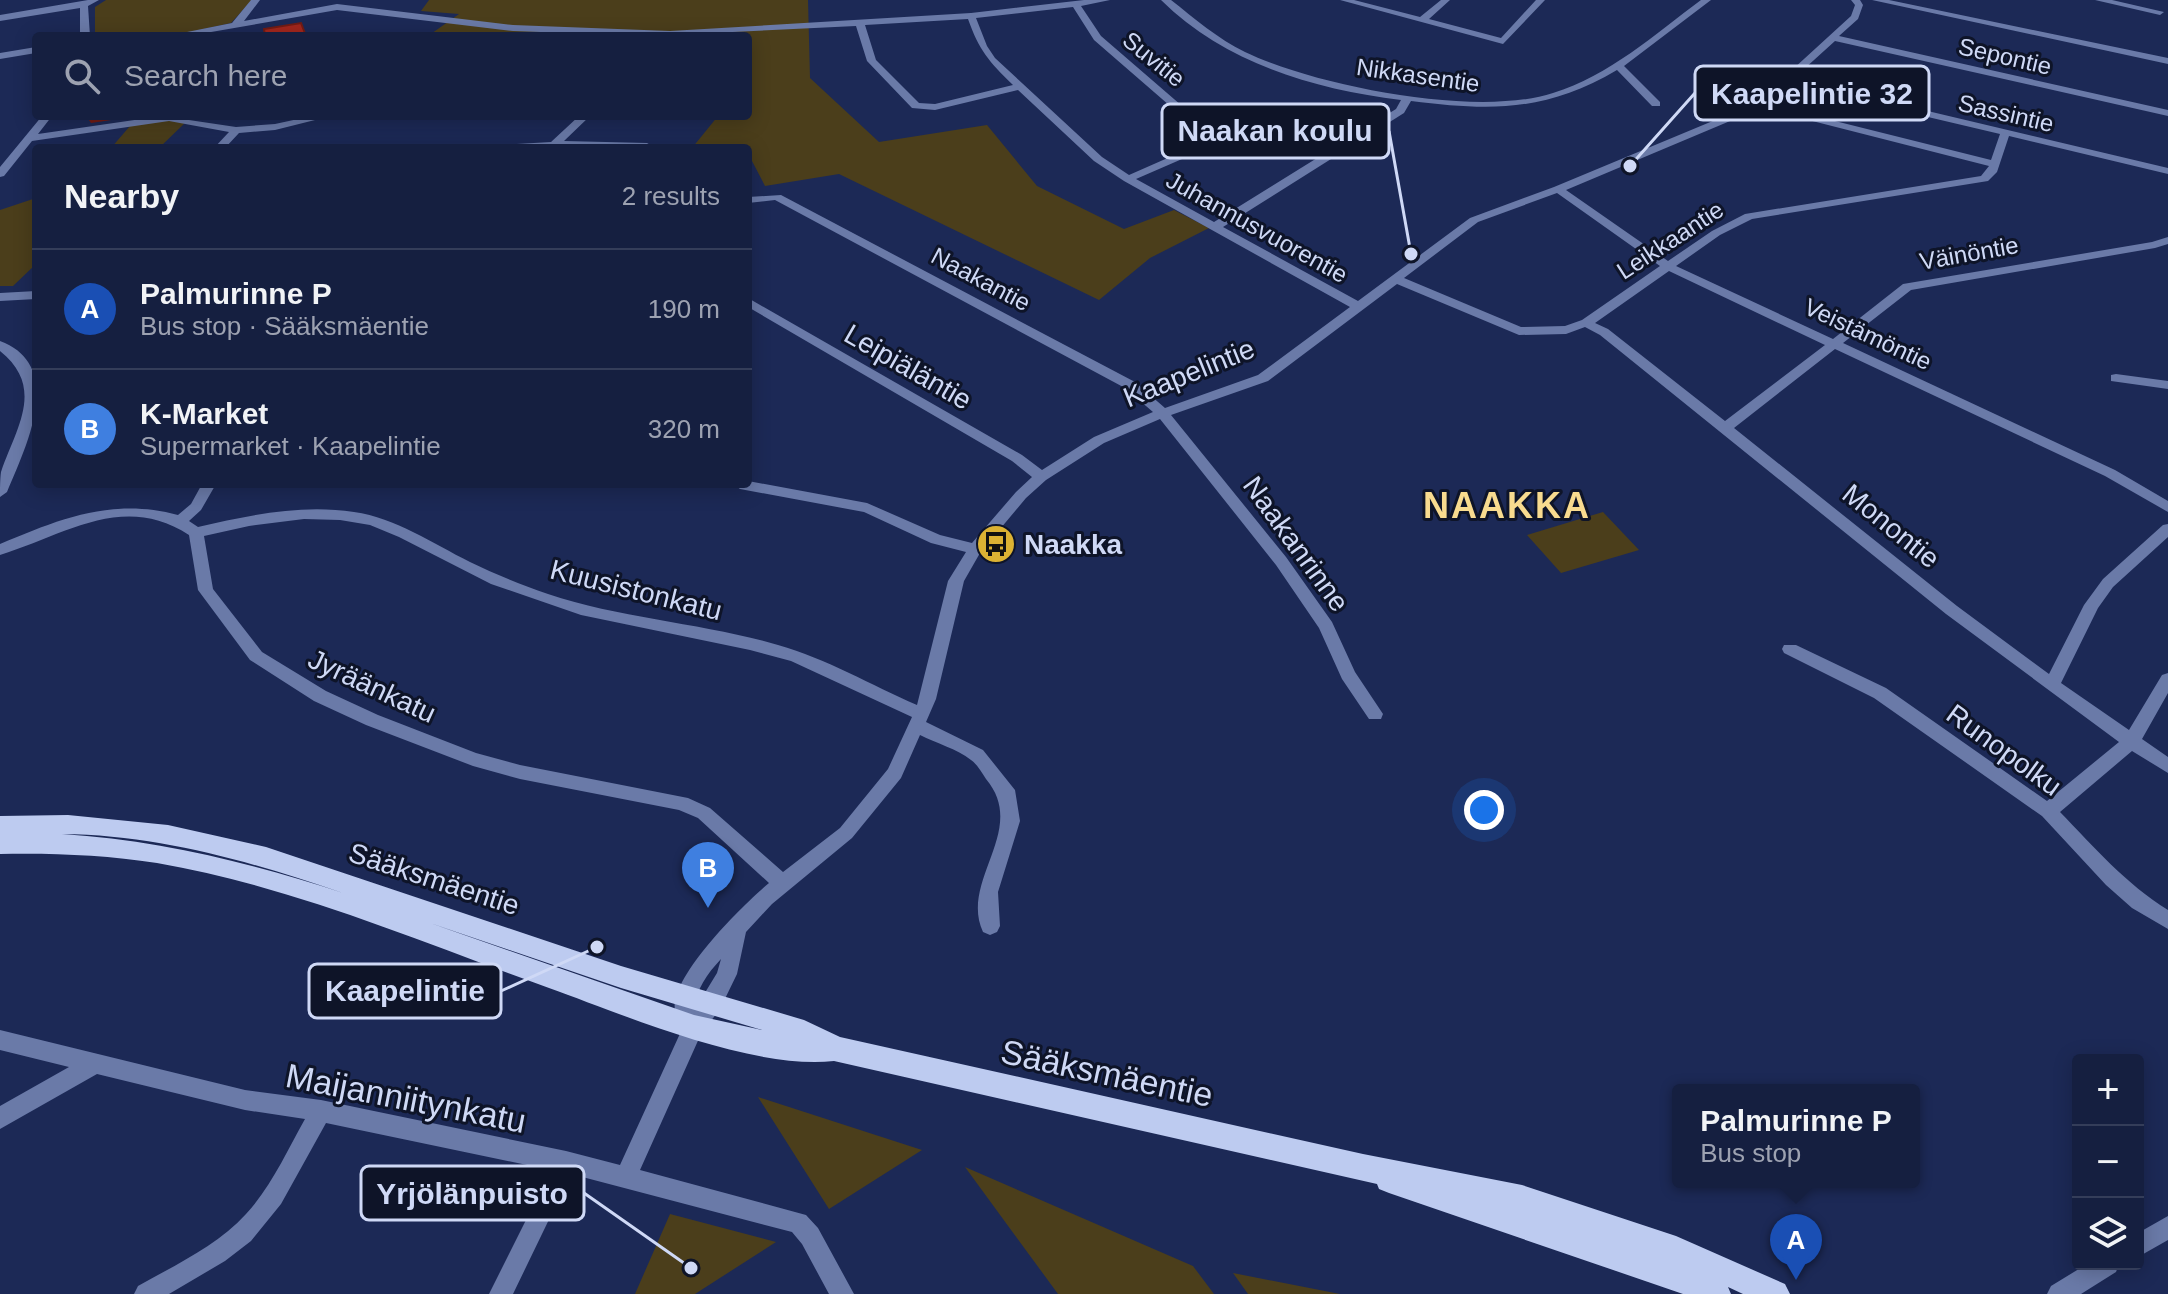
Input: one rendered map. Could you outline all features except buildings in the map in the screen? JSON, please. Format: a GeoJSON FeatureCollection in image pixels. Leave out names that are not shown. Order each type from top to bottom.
{"type":"FeatureCollection","features":[{"type":"Feature","properties":{"kind":"main road","name":"Sääksmäentie"},"geometry":{"type":"LineString","coordinates":[[0,826],[129,828],[216,843],[279,861],[621,977],[713,1002],[804,1032],[836,1049]]}},
{"type":"Feature","properties":{"kind":"main road","name":"Sääksmäentie"},"geometry":{"type":"LineString","coordinates":[[0,844],[95,846],[210,862],[309,891],[694,1027],[736,1039],[794,1048],[836,1049],[1363,1168],[1434,1177],[1556,1209],[1702,1262],[1775,1294]]}},
{"type":"Feature","properties":{"kind":"main road","name":"Sääksmäentie"},"geometry":{"type":"LineString","coordinates":[[1363,1168],[1424,1193],[1675,1276],[1716,1294]]}},
{"type":"Feature","properties":{"kind":"street"},"geometry":{"type":"LineString","coordinates":[[0,18],[84,5],[95,0]]}},
{"type":"Feature","properties":{"kind":"street"},"geometry":{"type":"LineString","coordinates":[[236,24],[256,0]]}},
{"type":"Feature","properties":{"kind":"street"},"geometry":{"type":"LineString","coordinates":[[363,9],[371,0]]}},
{"type":"Feature","properties":{"kind":"street"},"geometry":{"type":"LineString","coordinates":[[722,32],[971,16],[1077,6],[1106,0]]}},
{"type":"Feature","properties":{"kind":"street","name":"Nikkasentie"},"geometry":{"type":"LineString","coordinates":[[1165,0],[1239,53],[1272,68],[1407,99],[1463,105],[1531,102],[1569,91],[1618,65],[1707,0]]}},
{"type":"Feature","properties":{"kind":"street"},"geometry":{"type":"LineString","coordinates":[[1346,0],[1503,41],[1541,0]]}},
{"type":"Feature","properties":{"kind":"street"},"geometry":{"type":"LineString","coordinates":[[1422,20],[1446,0]]}},
{"type":"Feature","properties":{"kind":"street","name":"Kaapelintie"},"geometry":{"type":"LineString","coordinates":[[686,995],[701,966],[765,898],[836,841],[872,805],[895,773],[920,720],[956,581],[975,549],[1021,495],[1041,477],[1099,440],[1263,378],[1307,348],[1467,224],[1760,105],[1855,17],[1859,5],[1855,0]]}},
{"type":"Feature","properties":{"kind":"street"},"geometry":{"type":"LineString","coordinates":[[1876,0],[2168,61]]}},
{"type":"Feature","properties":{"kind":"street"},"geometry":{"type":"LineString","coordinates":[[2099,0],[2164,15]]}},
{"type":"Feature","properties":{"kind":"street"},"geometry":{"type":"LineString","coordinates":[[2144,0],[2164,15]]}},
{"type":"Feature","properties":{"kind":"street"},"geometry":{"type":"LineString","coordinates":[[84,5],[85,32]]}},
{"type":"Feature","properties":{"kind":"street","name":"Suvitie"},"geometry":{"type":"LineString","coordinates":[[1077,6],[1097,38],[1213,137],[1208,144],[1128,179]]}},
{"type":"Feature","properties":{"kind":"street"},"geometry":{"type":"LineString","coordinates":[[193,32],[327,7],[513,28],[603,32]]}},
{"type":"Feature","properties":{"kind":"street","name":"Juhannusvuorentie"},"geometry":{"type":"LineString","coordinates":[[971,16],[982,46],[1098,159],[1128,179],[1358,306]]}},
{"type":"Feature","properties":{"kind":"street"},"geometry":{"type":"LineString","coordinates":[[860,24],[872,61],[916,106],[935,107],[1021,86]]}},
{"type":"Feature","properties":{"kind":"street","name":"Sepontie"},"geometry":{"type":"LineString","coordinates":[[1834,38],[2168,113]]}},
{"type":"Feature","properties":{"kind":"street"},"geometry":{"type":"LineString","coordinates":[[0,56],[32,51]]}},
{"type":"Feature","properties":{"kind":"street"},"geometry":{"type":"LineString","coordinates":[[1618,65],[1656,104]]}},
{"type":"Feature","properties":{"kind":"street","name":"Sassintie"},"geometry":{"type":"LineString","coordinates":[[1788,81],[2168,171]]}},
{"type":"Feature","properties":{"kind":"street"},"geometry":{"type":"LineString","coordinates":[[1216,226],[1400,111],[1407,99]]}},
{"type":"Feature","properties":{"kind":"street"},"geometry":{"type":"LineString","coordinates":[[1760,105],[1994,164],[2005,134]]}},
{"type":"Feature","properties":{"kind":"street"},"geometry":{"type":"LineString","coordinates":[[0,174],[44,120]]}},
{"type":"Feature","properties":{"kind":"street"},"geometry":{"type":"LineString","coordinates":[[30,138],[155,120]]}},
{"type":"Feature","properties":{"kind":"street"},"geometry":{"type":"LineString","coordinates":[[180,120],[236,130],[275,127],[307,120]]}},
{"type":"Feature","properties":{"kind":"street"},"geometry":{"type":"LineString","coordinates":[[554,144],[581,120]]}},
{"type":"Feature","properties":{"kind":"street"},"geometry":{"type":"LineString","coordinates":[[223,144],[236,130]]}},
{"type":"Feature","properties":{"kind":"street"},"geometry":{"type":"LineString","coordinates":[[579,144],[608,144]]}},
{"type":"Feature","properties":{"kind":"street","name":"Leikkaantie"},"geometry":{"type":"LineString","coordinates":[[1394,278],[1519,331],[1566,330],[1586,323],[1716,233],[1749,216],[1962,184],[1984,179],[1992,172],[1994,164]]}},
{"type":"Feature","properties":{"kind":"street","name":"Veistämöntie"},"geometry":{"type":"LineString","coordinates":[[1558,189],[1667,266],[2110,473],[2168,507]]}},
{"type":"Feature","properties":{"kind":"street","name":"Naakantie"},"geometry":{"type":"LineString","coordinates":[[752,199],[770,196],[1077,355],[1130,385],[1163,414]]}},
{"type":"Feature","properties":{"kind":"street","name":"Väinöntie"},"geometry":{"type":"LineString","coordinates":[[1727,427],[1907,287],[2161,246],[2168,240]]}},
{"type":"Feature","properties":{"kind":"street"},"geometry":{"type":"LineString","coordinates":[[0,297],[32,295]]}},
{"type":"Feature","properties":{"kind":"street","name":"Leipiäläntie"},"geometry":{"type":"LineString","coordinates":[[752,304],[1017,458],[1041,477]]}},
{"type":"Feature","properties":{"kind":"street","name":"Monontie"},"geometry":{"type":"LineString","coordinates":[[1586,323],[1604,332],[1727,427],[2052,685],[2168,766]]}},
{"type":"Feature","properties":{"kind":"street"},"geometry":{"type":"LineString","coordinates":[[0,345],[16,355],[30,373],[32,383]]}},
{"type":"Feature","properties":{"kind":"street"},"geometry":{"type":"LineString","coordinates":[[2116,378],[2168,385]]}},
{"type":"Feature","properties":{"kind":"street"},"geometry":{"type":"LineString","coordinates":[[0,492],[32,405]]}},
{"type":"Feature","properties":{"kind":"street","name":"Naakanrinne"},"geometry":{"type":"LineString","coordinates":[[1163,414],[1299,587],[1326,626],[1348,675],[1375,714]]}},
{"type":"Feature","properties":{"kind":"street"},"geometry":{"type":"LineString","coordinates":[[752,486],[867,508],[936,539],[975,549]]}},
{"type":"Feature","properties":{"kind":"street"},"geometry":{"type":"LineString","coordinates":[[180,521],[196,507],[207,488]]}},
{"type":"Feature","properties":{"kind":"street"},"geometry":{"type":"LineString","coordinates":[[0,550],[54,527],[120,512],[158,514],[180,521],[196,533]]}},
{"type":"Feature","properties":{"kind":"street","name":"Kuusistonkatu"},"geometry":{"type":"LineString","coordinates":[[196,533],[230,524],[299,515],[341,515],[371,520],[394,527],[496,580],[552,601],[605,617],[776,650],[826,667],[977,755],[1006,790],[1011,821],[989,892],[990,926]]}},
{"type":"Feature","properties":{"kind":"street"},"geometry":{"type":"LineString","coordinates":[[2052,685],[2092,605],[2108,583],[2168,529]]}},
{"type":"Feature","properties":{"kind":"street","name":"Jyräänkatu"},"geometry":{"type":"LineString","coordinates":[[196,533],[206,590],[256,656],[320,696],[473,759],[520,772],[682,803],[704,813],[783,884]]}},
{"type":"Feature","properties":{"kind":"street","name":"Runopolku"},"geometry":{"type":"LineString","coordinates":[[1790,649],[1880,693],[2048,811],[2113,879],[2139,902],[2168,920]]}},
{"type":"Feature","properties":{"kind":"street"},"geometry":{"type":"LineString","coordinates":[[2048,811],[2131,742],[2168,679]]}},
{"type":"Feature","properties":{"kind":"street"},"geometry":{"type":"LineString","coordinates":[[625,1178],[694,1027],[713,1002],[727,974],[736,930]]}},
{"type":"Feature","properties":{"kind":"street"},"geometry":{"type":"LineString","coordinates":[[686,995],[685,1010],[694,1027]]}},
{"type":"Feature","properties":{"kind":"street","name":"Maijanniitynkatu"},"geometry":{"type":"LineString","coordinates":[[0,1040],[245,1100],[321,1111],[566,1162],[798,1223],[810,1236],[842,1294]]}},
{"type":"Feature","properties":{"kind":"street"},"geometry":{"type":"LineString","coordinates":[[0,1118],[94,1064]]}},
{"type":"Feature","properties":{"kind":"street"},"geometry":{"type":"LineString","coordinates":[[146,1294],[218,1251],[252,1224],[275,1194],[321,1111]]}},
{"type":"Feature","properties":{"kind":"street"},"geometry":{"type":"LineString","coordinates":[[501,1294],[566,1162]]}},
{"type":"Feature","properties":{"kind":"street"},"geometry":{"type":"LineString","coordinates":[[2144,1242],[2168,1227]]}},
{"type":"Feature","properties":{"kind":"street"},"geometry":{"type":"LineString","coordinates":[[2059,1294],[2098,1270]]}},
{"type":"Feature","properties":{"kind":"shaded area"},"geometry":{"type":"Polygon","coordinates":[[[106,0],[252,0],[231,23],[190,32],[95,32],[95,7],[106,0]]]}},
{"type":"Feature","properties":{"kind":"shaded area"},"geometry":{"type":"Polygon","coordinates":[[[429,0],[808,0],[810,78],[879,142],[987,125],[1037,186],[1124,229],[1174,210],[1209,228],[1150,258],[1099,300],[839,174],[765,186],[752,161],[752,144],[695,144],[715,120],[752,120],[752,32],[434,32],[459,14],[421,11],[429,0]]]}},
{"type":"Feature","properties":{"kind":"shaded area"},"geometry":{"type":"Polygon","coordinates":[[[170,120],[187,121],[163,144],[114,144],[130,126],[170,120]]]}},
{"type":"Feature","properties":{"kind":"shaded area"},"geometry":{"type":"Polygon","coordinates":[[[32,199],[32,268],[13,286],[0,286],[0,210],[32,199]]]}},
{"type":"Feature","properties":{"kind":"shaded area"},"geometry":{"type":"Polygon","coordinates":[[[1603,512],[1639,550],[1561,573],[1527,535],[1603,512]]]}},
{"type":"Feature","properties":{"kind":"shaded area"},"geometry":{"type":"Polygon","coordinates":[[[758,1097],[922,1150],[829,1209],[758,1097]]]}},
{"type":"Feature","properties":{"kind":"shaded area"},"geometry":{"type":"Polygon","coordinates":[[[965,1167],[1193,1266],[1214,1294],[1058,1294],[965,1167]]]}},
{"type":"Feature","properties":{"kind":"shaded area"},"geometry":{"type":"Polygon","coordinates":[[[670,1214],[776,1242],[695,1294],[635,1294],[670,1214]]]}},
{"type":"Feature","properties":{"kind":"shaded area"},"geometry":{"type":"Polygon","coordinates":[[[1233,1273],[1340,1294],[1248,1294],[1233,1273]]]}},
{"type":"Feature","properties":{"kind":"place","name":"Kaapelintie 32"},"geometry":{"type":"Point","coordinates":[1630,166]}},
{"type":"Feature","properties":{"kind":"place","name":"Naakan koulu"},"geometry":{"type":"Point","coordinates":[1411,254]}},
{"type":"Feature","properties":{"kind":"place","name":"Naakka"},"geometry":{"type":"Point","coordinates":[996,544]}},
{"type":"Feature","properties":{"kind":"place","name":"K-Market"},"geometry":{"type":"Point","coordinates":[708,908]}},
{"type":"Feature","properties":{"kind":"place","name":"Kaapelintie"},"geometry":{"type":"Point","coordinates":[597,947]}},
{"type":"Feature","properties":{"kind":"place","name":"Yrjölänpuisto"},"geometry":{"type":"Point","coordinates":[691,1268]}},
{"type":"Feature","properties":{"kind":"place","name":"Palmurinne P"},"geometry":{"type":"Point","coordinates":[1796,1280]}},
{"type":"Feature","properties":{"kind":"district","name":"NAAKKA"},"geometry":{"type":"Point","coordinates":[1507,505]}}]}
